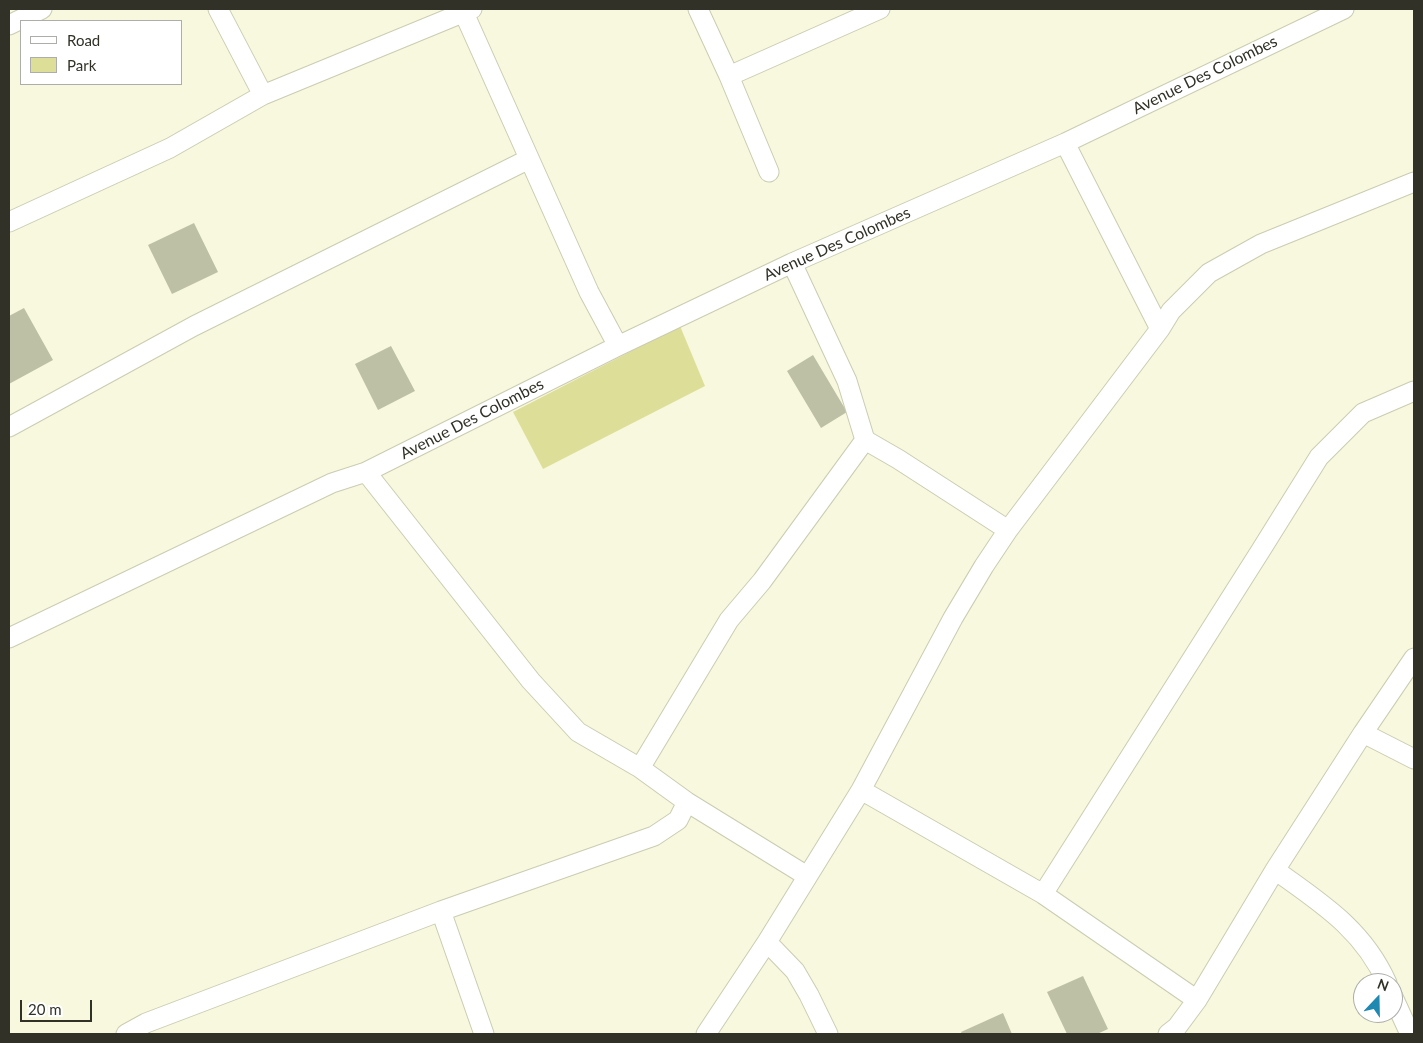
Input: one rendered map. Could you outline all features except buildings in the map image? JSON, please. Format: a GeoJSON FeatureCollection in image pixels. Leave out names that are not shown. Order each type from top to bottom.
{"type":"FeatureCollection","features":[{"type":"Feature","properties":{"kind":"street"},"geometry":{"type":"LineString","coordinates":[[9,25],[42,9]]}},
{"type":"Feature","properties":{"kind":"street"},"geometry":{"type":"LineString","coordinates":[[218,9],[263,95]]}},
{"type":"Feature","properties":{"kind":"street"},"geometry":{"type":"LineString","coordinates":[[698,9],[729,76],[769,172]]}},
{"type":"Feature","properties":{"kind":"street"},"geometry":{"type":"LineString","coordinates":[[729,76],[880,9]]}},
{"type":"Feature","properties":{"kind":"street","name":"Avenue Des Colombes"},"geometry":{"type":"LineString","coordinates":[[9,638],[332,484],[366,472],[618,346],[792,263],[1064,142],[1344,9]]}},
{"type":"Feature","properties":{"kind":"street"},"geometry":{"type":"LineString","coordinates":[[9,222],[170,148],[263,95],[468,11],[529,159],[589,292],[618,346]]}},
{"type":"Feature","properties":{"kind":"street"},"geometry":{"type":"LineString","coordinates":[[1064,142],[1160,329]]}},
{"type":"Feature","properties":{"kind":"street"},"geometry":{"type":"LineString","coordinates":[[9,427],[194,326],[529,159]]}},
{"type":"Feature","properties":{"kind":"street"},"geometry":{"type":"LineString","coordinates":[[706,1034],[767,942],[861,790],[952,618],[1008,530],[1160,329],[1171,311],[1209,273],[1261,244],[1414,182]]}},
{"type":"Feature","properties":{"kind":"street"},"geometry":{"type":"LineString","coordinates":[[792,263],[846,381],[865,440],[898,458],[1008,530]]}},
{"type":"Feature","properties":{"kind":"street"},"geometry":{"type":"LineString","coordinates":[[1043,894],[1319,457],[1363,412],[1414,391]]}},
{"type":"Feature","properties":{"kind":"street"},"geometry":{"type":"LineString","coordinates":[[640,768],[729,620],[762,581],[865,440]]}},
{"type":"Feature","properties":{"kind":"street"},"geometry":{"type":"LineString","coordinates":[[366,472],[531,681],[578,732],[640,768],[687,802],[807,876]]}},
{"type":"Feature","properties":{"kind":"street"},"geometry":{"type":"LineString","coordinates":[[1168,1034],[1177,1027],[1197,1000],[1275,870],[1363,733],[1414,658]]}},
{"type":"Feature","properties":{"kind":"street"},"geometry":{"type":"LineString","coordinates":[[1363,733],[1414,759]]}},
{"type":"Feature","properties":{"kind":"street"},"geometry":{"type":"LineString","coordinates":[[861,790],[1043,894],[1197,1000]]}},
{"type":"Feature","properties":{"kind":"street"},"geometry":{"type":"LineString","coordinates":[[126,1034],[146,1023],[441,911],[654,836],[678,820],[687,802]]}},
{"type":"Feature","properties":{"kind":"street"},"geometry":{"type":"LineString","coordinates":[[1275,870],[1331,910],[1355,934],[1378,964],[1382,973]]}},
{"type":"Feature","properties":{"kind":"street"},"geometry":{"type":"LineString","coordinates":[[441,911],[484,1034]]}},
{"type":"Feature","properties":{"kind":"street"},"geometry":{"type":"LineString","coordinates":[[767,942],[795,971],[828,1034]]}},
{"type":"Feature","properties":{"kind":"street"},"geometry":{"type":"LineString","coordinates":[[1403,1019],[1410,1034]]}},
{"type":"Feature","properties":{"kind":"green space"},"geometry":{"type":"Polygon","coordinates":[[[680,326],[705,386],[543,469],[513,412],[680,326]]]}}]}
